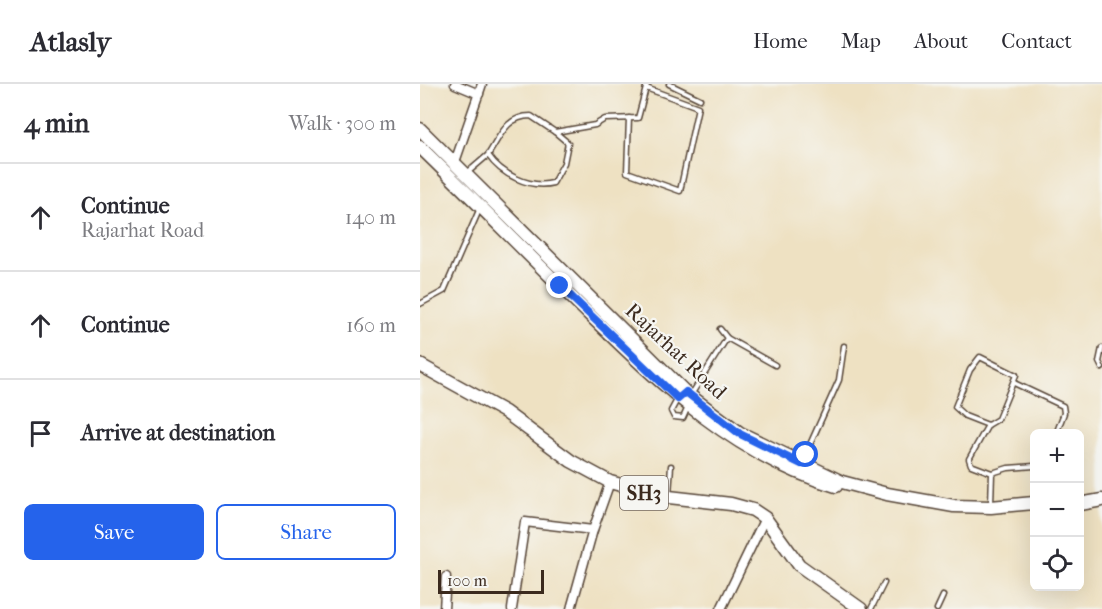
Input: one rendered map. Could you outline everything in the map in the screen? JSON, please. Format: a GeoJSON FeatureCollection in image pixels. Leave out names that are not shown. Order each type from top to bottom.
{"type":"FeatureCollection","features":[{"type":"Feature","properties":{"kind":"main road","name":"Rajarhat Road"},"geometry":{"type":"LineString","coordinates":[[420,129],[467,173],[687,398],[740,434],[842,482],[887,494],[954,506],[991,507],[1030,503]]}},
{"type":"Feature","properties":{"kind":"main road"},"geometry":{"type":"LineString","coordinates":[[420,147],[480,208],[687,398],[757,453],[802,475],[828,484],[921,509],[988,513],[1030,511]]}},
{"type":"Feature","properties":{"kind":"main road","name":"SH3"},"geometry":{"type":"LineString","coordinates":[[420,365],[505,412],[570,461],[610,482],[642,493],[731,504],[753,510],[765,518],[800,565],[861,609]]}},
{"type":"Feature","properties":{"kind":"main road"},"geometry":{"type":"LineString","coordinates":[[1084,495],[1102,492]]}},
{"type":"Feature","properties":{"kind":"main road"},"geometry":{"type":"LineString","coordinates":[[1084,503],[1102,500]]}},
{"type":"Feature","properties":{"kind":"street"},"geometry":{"type":"LineString","coordinates":[[455,84],[479,94]]}},
{"type":"Feature","properties":{"kind":"street"},"geometry":{"type":"LineString","coordinates":[[455,162],[482,84]]}},
{"type":"Feature","properties":{"kind":"street"},"geometry":{"type":"LineString","coordinates":[[571,609],[593,530],[610,482]]}},
{"type":"Feature","properties":{"kind":"street"},"geometry":{"type":"LineString","coordinates":[[721,609],[765,518]]}},
{"type":"Feature","properties":{"kind":"street"},"geometry":{"type":"LineString","coordinates":[[512,609],[525,522],[593,530]]}},
{"type":"Feature","properties":{"kind":"street"},"geometry":{"type":"LineString","coordinates":[[444,609],[446,577]]}},
{"type":"Feature","properties":{"kind":"lane"},"geometry":{"type":"LineString","coordinates":[[669,84],[700,99]]}},
{"type":"Feature","properties":{"kind":"lane"},"geometry":{"type":"LineString","coordinates":[[555,132],[595,125],[605,119],[629,118],[638,118],[647,86],[698,107],[680,191],[627,172],[629,118]]}},
{"type":"Feature","properties":{"kind":"lane"},"geometry":{"type":"LineString","coordinates":[[467,173],[488,155],[504,127],[518,118],[531,116],[568,143],[564,163],[553,183],[538,184],[505,173],[497,168],[488,155]]}},
{"type":"Feature","properties":{"kind":"lane"},"geometry":{"type":"LineString","coordinates":[[420,304],[444,291],[480,208],[488,195]]}},
{"type":"Feature","properties":{"kind":"lane"},"geometry":{"type":"LineString","coordinates":[[720,329],[727,338],[776,365]]}},
{"type":"Feature","properties":{"kind":"lane"},"geometry":{"type":"LineString","coordinates":[[687,398],[727,338]]}},
{"type":"Feature","properties":{"kind":"lane"},"geometry":{"type":"LineString","coordinates":[[801,464],[839,380],[844,346]]}},
{"type":"Feature","properties":{"kind":"lane"},"geometry":{"type":"LineString","coordinates":[[1102,348],[1099,362],[1102,368]]}},
{"type":"Feature","properties":{"kind":"lane"},"geometry":{"type":"LineString","coordinates":[[988,425],[965,416],[955,407],[975,360],[982,357],[1014,373],[1014,383],[998,419],[988,425],[969,463],[992,473],[1008,468],[1030,466]]}},
{"type":"Feature","properties":{"kind":"lane"},"geometry":{"type":"LineString","coordinates":[[1014,383],[1063,406],[1064,413],[1058,429]]}},
{"type":"Feature","properties":{"kind":"lane"},"geometry":{"type":"LineString","coordinates":[[669,498],[671,466]]}},
{"type":"Feature","properties":{"kind":"lane"},"geometry":{"type":"LineString","coordinates":[[991,507],[992,473]]}},
{"type":"Feature","properties":{"kind":"lane"},"geometry":{"type":"LineString","coordinates":[[871,609],[884,583]]}},
{"type":"Feature","properties":{"kind":"lane"},"geometry":{"type":"LineString","coordinates":[[937,609],[942,596]]}},
{"type":"Feature","properties":{"kind":"route"},"geometry":{"type":"LineString","coordinates":[[560,286],[678,399],[686,392],[740,434],[801,464],[806,455]]}}]}
